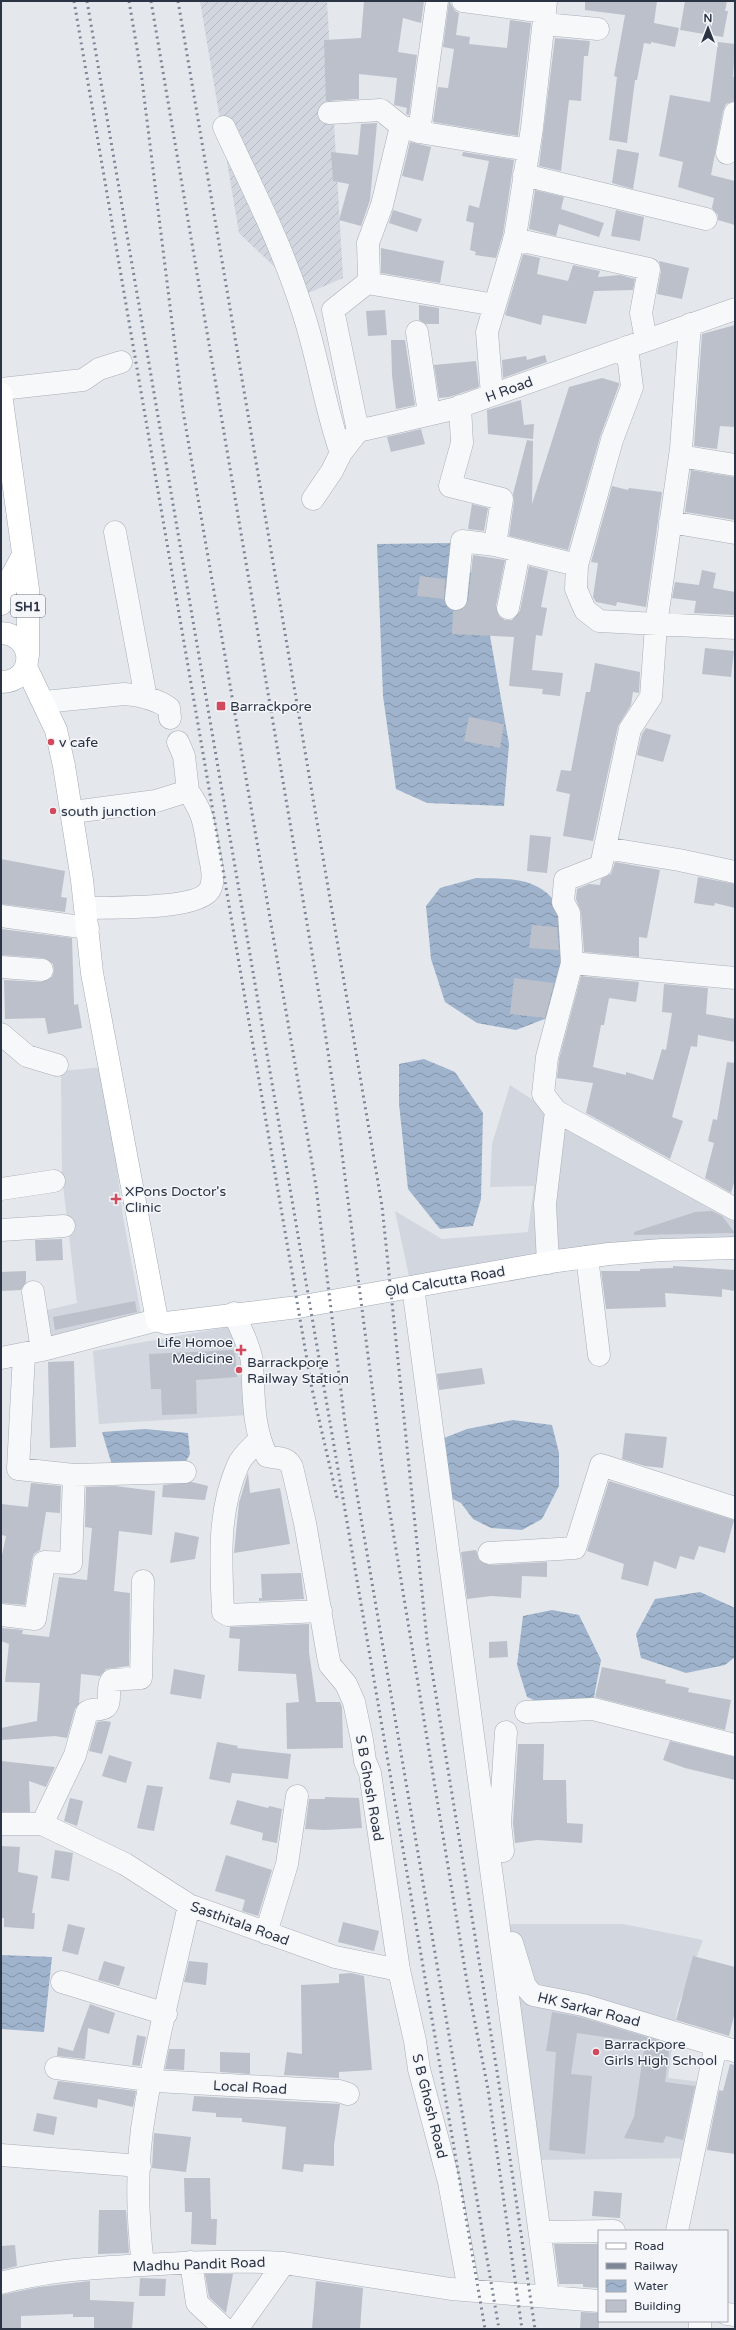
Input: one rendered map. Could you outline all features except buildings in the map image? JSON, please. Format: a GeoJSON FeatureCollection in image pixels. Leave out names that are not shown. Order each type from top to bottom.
{"type":"FeatureCollection","features":[{"type":"Feature","properties":{"kind":"main road","name":"SH1"},"geometry":{"type":"LineString","coordinates":[[1,394],[22,557],[28,589],[27,661]]}},
{"type":"Feature","properties":{"kind":"main road","name":"SH1"},"geometry":{"type":"LineString","coordinates":[[1,604],[9,581],[22,557]]}},
{"type":"Feature","properties":{"kind":"main road","name":"SH1"},"geometry":{"type":"LineString","coordinates":[[1,633],[14,636],[23,643],[27,661]]}},
{"type":"Feature","properties":{"kind":"main road"},"geometry":{"type":"LineString","coordinates":[[1,682],[9,682],[20,676],[27,661]]}},
{"type":"Feature","properties":{"kind":"main road"},"geometry":{"type":"LineString","coordinates":[[27,661],[56,730],[73,812],[87,918],[92,973],[157,1320]]}},
{"type":"Feature","properties":{"kind":"main road","name":"Old Calcutta Road"},"geometry":{"type":"LineString","coordinates":[[157,1320],[166,1323],[234,1313],[298,1307],[587,1257],[662,1250],[735,1248]]}},
{"type":"Feature","properties":{"kind":"street"},"geometry":{"type":"LineString","coordinates":[[314,499],[332,471],[341,453],[358,431],[333,310],[367,283],[369,277],[368,243],[410,129],[437,1]]}},
{"type":"Feature","properties":{"kind":"street"},"geometry":{"type":"LineString","coordinates":[[462,1],[545,12],[598,28]]}},
{"type":"Feature","properties":{"kind":"street"},"geometry":{"type":"LineString","coordinates":[[492,395],[487,332],[514,239],[528,150],[545,12]]}},
{"type":"Feature","properties":{"kind":"street"},"geometry":{"type":"LineString","coordinates":[[329,113],[381,110],[410,129],[528,150]]}},
{"type":"Feature","properties":{"kind":"street"},"geometry":{"type":"LineString","coordinates":[[727,153],[735,113]]}},
{"type":"Feature","properties":{"kind":"street"},"geometry":{"type":"LineString","coordinates":[[224,127],[269,224],[302,309],[328,416],[341,453]]}},
{"type":"Feature","properties":{"kind":"street"},"geometry":{"type":"LineString","coordinates":[[524,175],[706,219]]}},
{"type":"Feature","properties":{"kind":"street"},"geometry":{"type":"LineString","coordinates":[[514,239],[649,269],[636,344],[632,387],[612,440],[577,565],[576,589],[585,610],[599,621],[735,628]]}},
{"type":"Feature","properties":{"kind":"street"},"geometry":{"type":"LineString","coordinates":[[367,283],[495,305]]}},
{"type":"Feature","properties":{"kind":"street","name":"H Road"},"geometry":{"type":"LineString","coordinates":[[358,431],[460,406],[735,309]]}},
{"type":"Feature","properties":{"kind":"street"},"geometry":{"type":"LineString","coordinates":[[690,324],[680,456],[656,625],[652,697],[630,729],[601,866],[565,880],[563,902],[569,912],[572,964],[547,1057],[543,1094],[556,1111],[735,1209]]}},
{"type":"Feature","properties":{"kind":"street"},"geometry":{"type":"LineString","coordinates":[[417,332],[429,414]]}},
{"type":"Feature","properties":{"kind":"street"},"geometry":{"type":"LineString","coordinates":[[1,389],[83,380],[99,369],[121,362]]}},
{"type":"Feature","properties":{"kind":"street"},"geometry":{"type":"LineString","coordinates":[[460,406],[462,442],[450,486],[502,499],[495,545]]}},
{"type":"Feature","properties":{"kind":"street"},"geometry":{"type":"LineString","coordinates":[[680,456],[735,465]]}},
{"type":"Feature","properties":{"kind":"street"},"geometry":{"type":"LineString","coordinates":[[670,522],[735,533]]}},
{"type":"Feature","properties":{"kind":"street"},"geometry":{"type":"LineString","coordinates":[[115,532],[146,698]]}},
{"type":"Feature","properties":{"kind":"street"},"geometry":{"type":"LineString","coordinates":[[456,599],[462,541],[495,545],[577,565]]}},
{"type":"Feature","properties":{"kind":"street"},"geometry":{"type":"LineString","coordinates":[[508,608],[519,552]]}},
{"type":"Feature","properties":{"kind":"street"},"geometry":{"type":"LineString","coordinates":[[44,702],[124,694],[160,702],[169,708],[170,718]]}},
{"type":"Feature","properties":{"kind":"street"},"geometry":{"type":"LineString","coordinates":[[1,916],[87,918],[190,900],[206,895],[211,887],[212,867],[204,820],[188,791],[184,756],[178,742]]}},
{"type":"Feature","properties":{"kind":"street"},"geometry":{"type":"LineString","coordinates":[[73,812],[156,801],[188,791]]}},
{"type":"Feature","properties":{"kind":"street"},"geometry":{"type":"LineString","coordinates":[[605,848],[679,860],[735,872]]}},
{"type":"Feature","properties":{"kind":"street"},"geometry":{"type":"LineString","coordinates":[[572,964],[735,978]]}},
{"type":"Feature","properties":{"kind":"street"},"geometry":{"type":"LineString","coordinates":[[1,967],[42,970]]}},
{"type":"Feature","properties":{"kind":"street"},"geometry":{"type":"LineString","coordinates":[[1,1034],[27,1056],[57,1065]]}},
{"type":"Feature","properties":{"kind":"street"},"geometry":{"type":"LineString","coordinates":[[548,1263],[545,1204],[556,1111]]}},
{"type":"Feature","properties":{"kind":"street"},"geometry":{"type":"LineString","coordinates":[[1,1189],[54,1181]]}},
{"type":"Feature","properties":{"kind":"street"},"geometry":{"type":"LineString","coordinates":[[1,1230],[64,1226]]}},
{"type":"Feature","properties":{"kind":"street"},"geometry":{"type":"LineString","coordinates":[[587,1257],[599,1355]]}},
{"type":"Feature","properties":{"kind":"street"},"geometry":{"type":"LineString","coordinates":[[413,1287],[548,2295]]}},
{"type":"Feature","properties":{"kind":"street"},"geometry":{"type":"LineString","coordinates":[[33,1292],[33,1352],[18,1469],[74,1474],[185,1472]]}},
{"type":"Feature","properties":{"kind":"street","name":"S B Ghosh Road"},"geometry":{"type":"LineString","coordinates":[[234,1313],[248,1346],[252,1361],[260,1439],[267,1456],[284,1458],[289,1461],[292,1467],[299,1495],[330,1664],[346,1684],[352,1697],[362,1740],[364,1761],[370,1773],[399,1970],[415,2041],[419,2070],[449,2182],[469,2290]]}},
{"type":"Feature","properties":{"kind":"street"},"geometry":{"type":"LineString","coordinates":[[1,1358],[33,1352],[157,1320]]}},
{"type":"Feature","properties":{"kind":"street"},"geometry":{"type":"LineString","coordinates":[[260,1439],[239,1463],[226,1500],[220,1544],[224,1612],[228,1615],[321,1611]]}},
{"type":"Feature","properties":{"kind":"street"},"geometry":{"type":"LineString","coordinates":[[489,1553],[575,1548],[601,1465],[735,1508]]}},
{"type":"Feature","properties":{"kind":"street"},"geometry":{"type":"LineString","coordinates":[[1,1615],[35,1619],[44,1562],[71,1563],[74,1474]]}},
{"type":"Feature","properties":{"kind":"street"},"geometry":{"type":"LineString","coordinates":[[42,1824],[75,1755],[87,1712],[105,1708],[108,1705],[109,1684],[112,1680],[140,1678],[143,1582]]}},
{"type":"Feature","properties":{"kind":"street"},"geometry":{"type":"LineString","coordinates":[[526,1712],[593,1709],[735,1745]]}},
{"type":"Feature","properties":{"kind":"street","name":"HK Sarkar Road"},"geometry":{"type":"LineString","coordinates":[[506,1732],[500,1823],[512,1946],[525,1986],[533,1996],[583,2005],[725,2048]]}},
{"type":"Feature","properties":{"kind":"street"},"geometry":{"type":"LineString","coordinates":[[266,1933],[287,1864],[297,1796]]}},
{"type":"Feature","properties":{"kind":"street","name":"Sasthitala Road"},"geometry":{"type":"LineString","coordinates":[[1,1824],[42,1824],[125,1864],[189,1905],[341,1959],[399,1970]]}},
{"type":"Feature","properties":{"kind":"street"},"geometry":{"type":"LineString","coordinates":[[143,2265],[139,2236],[140,2166],[145,2111],[189,1905]]}},
{"type":"Feature","properties":{"kind":"street"},"geometry":{"type":"LineString","coordinates":[[62,1982],[166,2014]]}},
{"type":"Feature","properties":{"kind":"street"},"geometry":{"type":"LineString","coordinates":[[677,2230],[725,2048]]}},
{"type":"Feature","properties":{"kind":"street","name":"Local Road"},"geometry":{"type":"LineString","coordinates":[[56,2068],[241,2088],[269,2087],[309,2091],[339,2091],[348,2094]]}},
{"type":"Feature","properties":{"kind":"street"},"geometry":{"type":"LineString","coordinates":[[1,2155],[140,2166]]}},
{"type":"Feature","properties":{"kind":"street"},"geometry":{"type":"LineString","coordinates":[[540,2232],[598,2231]]}},
{"type":"Feature","properties":{"kind":"street","name":"Madhu Pandit Road"},"geometry":{"type":"LineString","coordinates":[[1,2283],[62,2271],[191,2262],[232,2261],[284,2263],[469,2290],[548,2295],[598,2301]]}},
{"type":"Feature","properties":{"kind":"street"},"geometry":{"type":"LineString","coordinates":[[191,2262],[197,2304],[225,2329]]}},
{"type":"Feature","properties":{"kind":"street"},"geometry":{"type":"LineString","coordinates":[[237,2329],[284,2263]]}},
{"type":"Feature","properties":{"kind":"shaded area"},"geometry":{"type":"Polygon","coordinates":[[[200,1],[327,1],[343,278],[304,295],[239,233],[200,1]]]}},
{"type":"Feature","properties":{"kind":"shaded area"},"geometry":{"type":"Polygon","coordinates":[[[104,1067],[123,1217],[143,1324],[46,1341],[39,1312],[77,1303],[62,1177],[61,1071],[104,1067]]]}},
{"type":"Feature","properties":{"kind":"shaded area"},"geometry":{"type":"Polygon","coordinates":[[[510,1085],[569,1124],[735,1213],[735,1240],[410,1281],[395,1211],[442,1239],[528,1232],[534,1186],[490,1187],[492,1144],[510,1085]]]}},
{"type":"Feature","properties":{"kind":"shaded area"},"geometry":{"type":"Polygon","coordinates":[[[228,1327],[246,1360],[248,1415],[99,1424],[93,1351],[228,1327]]]}},
{"type":"Feature","properties":{"kind":"shaded area","name":"Barrackpore Girls High School"},"geometry":{"type":"Polygon","coordinates":[[[500,1924],[623,1924],[703,1940],[677,2009],[668,2078],[710,2083],[697,2158],[537,2160],[500,1924]]]}},
{"type":"Feature","properties":{"kind":"water"},"geometry":{"type":"Polygon","coordinates":[[[455,543],[483,596],[509,744],[504,806],[427,803],[396,789],[383,696],[377,544],[455,543]]]}},
{"type":"Feature","properties":{"kind":"water"},"geometry":{"type":"Polygon","coordinates":[[[476,878],[507,879],[526,882],[544,891],[558,905],[572,930],[555,1015],[516,1030],[477,1023],[445,1002],[431,959],[426,906],[440,888],[476,878]]]}},
{"type":"Feature","properties":{"kind":"water"},"geometry":{"type":"Polygon","coordinates":[[[424,1059],[455,1072],[483,1113],[481,1199],[473,1226],[440,1229],[408,1189],[399,1104],[399,1064],[424,1059]]]}},
{"type":"Feature","properties":{"kind":"water"},"geometry":{"type":"Polygon","coordinates":[[[513,1420],[552,1425],[559,1453],[559,1486],[542,1519],[522,1530],[491,1528],[473,1519],[461,1503],[436,1491],[444,1438],[467,1429],[513,1420]]]}},
{"type":"Feature","properties":{"kind":"water"},"geometry":{"type":"Polygon","coordinates":[[[145,1429],[188,1433],[190,1454],[179,1474],[112,1465],[102,1432],[145,1429]]]}},
{"type":"Feature","properties":{"kind":"water"},"geometry":{"type":"Polygon","coordinates":[[[700,1592],[735,1608],[735,1657],[725,1665],[686,1673],[641,1658],[636,1634],[655,1599],[700,1592]]]}},
{"type":"Feature","properties":{"kind":"water"},"geometry":{"type":"Polygon","coordinates":[[[552,1610],[579,1615],[601,1660],[593,1702],[560,1712],[527,1697],[517,1665],[523,1616],[552,1610]]]}},
{"type":"Feature","properties":{"kind":"water"},"geometry":{"type":"Polygon","coordinates":[[[1,1955],[52,1957],[44,2032],[1,2029],[1,1955]]]}},
{"type":"Feature","properties":{"kind":"railway"},"geometry":{"type":"LineString","coordinates":[[74,1],[312,1389],[338,1502]]}},
{"type":"Feature","properties":{"kind":"railway"},"geometry":{"type":"LineString","coordinates":[[87,1],[485,2329]]}},
{"type":"Feature","properties":{"kind":"railway"},"geometry":{"type":"LineString","coordinates":[[129,1],[141,72],[183,411],[316,1186],[345,1424],[499,2329]]}},
{"type":"Feature","properties":{"kind":"railway"},"geometry":{"type":"LineString","coordinates":[[151,1],[323,1018],[336,1107],[382,1464],[467,1982],[488,2089],[522,2329]]}},
{"type":"Feature","properties":{"kind":"railway"},"geometry":{"type":"LineString","coordinates":[[178,1],[382,1206],[427,1640],[500,2090],[535,2329]]}},
{"type":"Feature","properties":{"kind":"place","name":"Barrackpore"},"geometry":{"type":"Point","coordinates":[221,706]}},
{"type":"Feature","properties":{"kind":"place","name":"v cafe"},"geometry":{"type":"Point","coordinates":[51,742]}},
{"type":"Feature","properties":{"kind":"place","name":"south junction"},"geometry":{"type":"Point","coordinates":[53,811]}},
{"type":"Feature","properties":{"kind":"place","name":"XPons Doctor's Clinic"},"geometry":{"type":"Point","coordinates":[116,1199]}},
{"type":"Feature","properties":{"kind":"place","name":"Life Homoe Medicine"},"geometry":{"type":"Point","coordinates":[241,1350]}},
{"type":"Feature","properties":{"kind":"place","name":"Barrackpore Railway Station"},"geometry":{"type":"Point","coordinates":[239,1370]}},
{"type":"Feature","properties":{"kind":"place","name":"Barrackpore Girls High School"},"geometry":{"type":"Point","coordinates":[596,2052]}}]}
